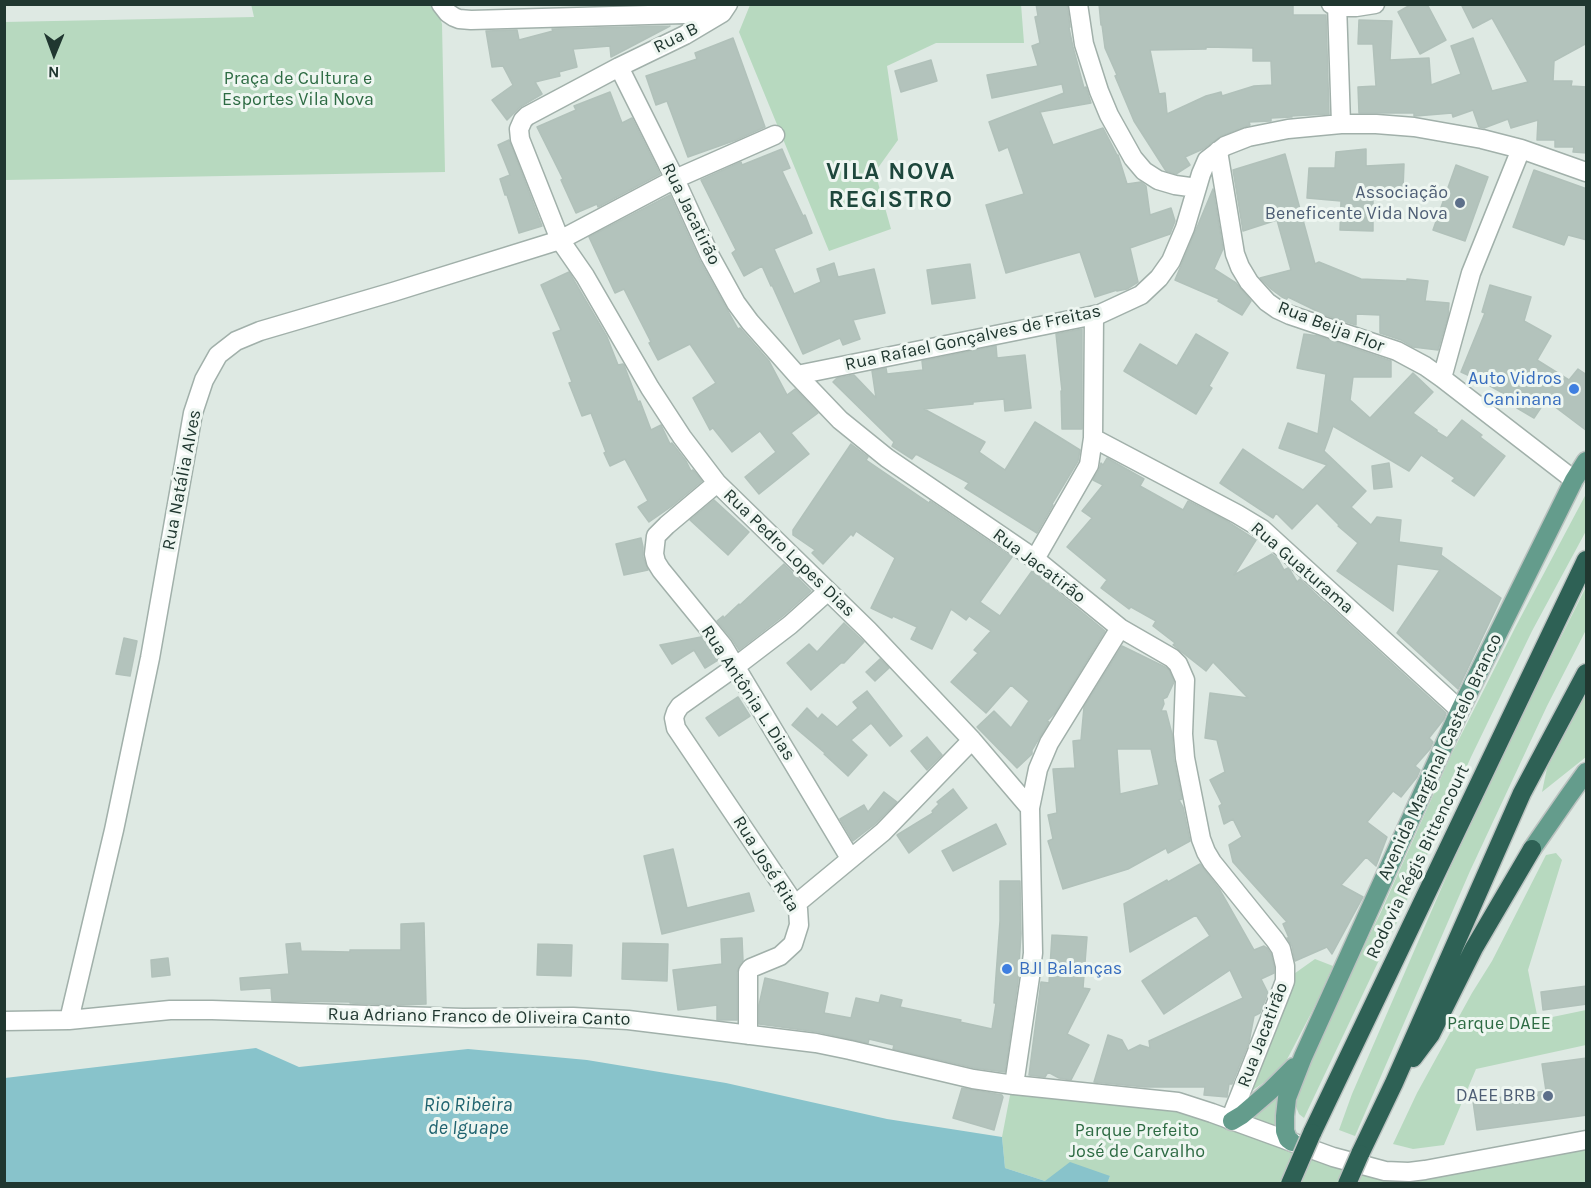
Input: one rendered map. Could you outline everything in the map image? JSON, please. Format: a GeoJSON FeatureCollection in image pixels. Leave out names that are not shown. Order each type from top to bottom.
{"type":"FeatureCollection","features":[{"type":"Feature","properties":{"kind":"highway","name":"Rodovia Régis Bittencourt"},"geometry":{"type":"LineString","coordinates":[[1290,1184],[1312,1133],[1587,560]]}},
{"type":"Feature","properties":{"kind":"highway"},"geometry":{"type":"LineString","coordinates":[[1347,1184],[1522,794],[1587,673]]}},
{"type":"Feature","properties":{"kind":"highway"},"geometry":{"type":"LineString","coordinates":[[1394,1083],[1431,1034],[1474,948],[1532,849]]}},
{"type":"Feature","properties":{"kind":"main road","name":"Avenida Marginal Castelo Branco"},"geometry":{"type":"LineString","coordinates":[[1292,1142],[1285,1131],[1287,1098],[1303,1057],[1460,710],[1574,480],[1587,461]]}},
{"type":"Feature","properties":{"kind":"main road"},"geometry":{"type":"LineString","coordinates":[[1532,849],[1587,772]]}},
{"type":"Feature","properties":{"kind":"main road","name":"Avenida Marginal Castelo Branco"},"geometry":{"type":"LineString","coordinates":[[1231,1120],[1252,1107],[1303,1057]]}},
{"type":"Feature","properties":{"kind":"street"},"geometry":{"type":"LineString","coordinates":[[441,4],[454,17],[471,20],[725,9]]}},
{"type":"Feature","properties":{"kind":"street"},"geometry":{"type":"LineString","coordinates":[[1078,4],[1084,44],[1099,91],[1109,115],[1134,158],[1144,171],[1158,180],[1197,188]]}},
{"type":"Feature","properties":{"kind":"street"},"geometry":{"type":"LineString","coordinates":[[1341,124],[1335,5],[1356,7],[1375,4]]}},
{"type":"Feature","properties":{"kind":"street","name":"Rua B"},"geometry":{"type":"LineString","coordinates":[[620,67],[685,34],[725,9]]}},
{"type":"Feature","properties":{"kind":"street","name":"Rua Jacatirão"},"geometry":{"type":"LineString","coordinates":[[620,67],[710,256],[736,303],[797,375],[840,420],[880,453],[1035,559],[1120,628],[1172,658],[1183,672],[1184,745],[1204,846],[1212,862],[1275,940],[1284,957],[1286,974],[1231,1120]]}},
{"type":"Feature","properties":{"kind":"street","name":"Rua Pedro Lopes Dias"},"geometry":{"type":"LineString","coordinates":[[620,67],[527,116],[519,129],[520,139],[560,240],[585,276],[663,408],[717,483],[868,630],[972,740],[1030,808]]}},
{"type":"Feature","properties":{"kind":"street","name":"Rua Rafael Gonçalves de Freitas"},"geometry":{"type":"LineString","coordinates":[[797,375],[1100,314],[1141,295],[1159,278],[1171,261],[1185,228],[1207,160],[1225,146],[1248,137],[1288,129],[1341,124],[1414,127],[1482,139],[1521,149],[1587,172]]}},
{"type":"Feature","properties":{"kind":"street","name":"Rua Natália Alves"},"geometry":{"type":"LineString","coordinates":[[69,1020],[114,830],[150,658],[193,413],[204,380],[218,355],[236,341],[260,331],[560,240],[675,179],[775,135]]}},
{"type":"Feature","properties":{"kind":"street"},"geometry":{"type":"LineString","coordinates":[[1442,378],[1471,273],[1521,149]]}},
{"type":"Feature","properties":{"kind":"street","name":"Rua Beija Flor"},"geometry":{"type":"LineString","coordinates":[[1218,151],[1235,254],[1240,267],[1257,292],[1277,309],[1397,351],[1425,366],[1574,480]]}},
{"type":"Feature","properties":{"kind":"street"},"geometry":{"type":"LineString","coordinates":[[1035,559],[1089,465],[1093,438],[1094,315]]}},
{"type":"Feature","properties":{"kind":"street","name":"Rua Guaturama"},"geometry":{"type":"LineString","coordinates":[[1093,438],[1262,529],[1460,710]]}},
{"type":"Feature","properties":{"kind":"street","name":"Rua Antônia L. Dias"},"geometry":{"type":"LineString","coordinates":[[717,483],[656,536],[654,554],[656,562],[723,646],[850,858]]}},
{"type":"Feature","properties":{"kind":"street"},"geometry":{"type":"LineString","coordinates":[[735,667],[790,626],[828,591]]}},
{"type":"Feature","properties":{"kind":"street"},"geometry":{"type":"LineString","coordinates":[[1014,1085],[1033,953],[1030,808],[1038,769],[1049,743],[1120,628]]}},
{"type":"Feature","properties":{"kind":"street","name":"Rua José Rita"},"geometry":{"type":"LineString","coordinates":[[735,667],[680,706],[674,718],[676,728],[796,904],[799,915],[800,925],[793,944],[780,956],[748,972],[748,1035]]}},
{"type":"Feature","properties":{"kind":"street"},"geometry":{"type":"LineString","coordinates":[[796,904],[883,832],[972,740]]}},
{"type":"Feature","properties":{"kind":"street"},"geometry":{"type":"LineString","coordinates":[[1568,797],[1587,780]]}},
{"type":"Feature","properties":{"kind":"street","name":"Rua Adriano Franco de Oliveira Canto"},"geometry":{"type":"LineString","coordinates":[[4,1021],[69,1020],[170,1010],[628,1020],[816,1043],[973,1079],[1178,1102],[1333,1157],[1385,1171],[1425,1170],[1587,1140]]}},
{"type":"Feature","properties":{"kind":"green space","name":"Praça de Cultura e Esportes Vila Nova"},"geometry":{"type":"Polygon","coordinates":[[[251,4],[436,5],[442,24],[445,172],[5,180],[4,22],[254,17],[251,4]]]}},
{"type":"Feature","properties":{"kind":"green space"},"geometry":{"type":"Polygon","coordinates":[[[1021,4],[1024,43],[936,43],[887,66],[898,140],[875,172],[891,229],[829,251],[739,32],[750,5],[1021,4]]]}},
{"type":"Feature","properties":{"kind":"green space"},"geometry":{"type":"Polygon","coordinates":[[[1586,494],[1586,531],[1532,631],[1471,757],[1399,918],[1304,1118],[1299,1114],[1294,1102],[1319,1037],[1381,912],[1451,755],[1586,494]]]}},
{"type":"Feature","properties":{"kind":"green space"},"geometry":{"type":"Polygon","coordinates":[[[1586,587],[1586,630],[1547,706],[1470,871],[1355,1136],[1339,1130],[1352,1094],[1451,866],[1586,587]]]}},
{"type":"Feature","properties":{"kind":"green space"},"geometry":{"type":"Polygon","coordinates":[[[1586,694],[1586,757],[1542,792],[1547,768],[1586,694]]]}},
{"type":"Feature","properties":{"kind":"green space","name":"Parque DAEE"},"geometry":{"type":"Polygon","coordinates":[[[1556,853],[1562,860],[1528,970],[1538,1020],[1586,1010],[1586,1045],[1476,1069],[1444,1145],[1413,1149],[1393,1144],[1417,1093],[1492,961],[1546,855],[1556,853]]]}},
{"type":"Feature","properties":{"kind":"green space"},"geometry":{"type":"Polygon","coordinates":[[[1315,959],[1333,966],[1318,1000],[1281,1071],[1247,1094],[1291,976],[1315,959]]]}},
{"type":"Feature","properties":{"kind":"green space","name":"Parque Prefeito José de Carvalho"},"geometry":{"type":"Polygon","coordinates":[[[1012,1085],[1176,1103],[1383,1172],[1586,1146],[1586,1184],[1107,1184],[1110,1176],[1045,1181],[1005,1168],[1002,1137],[1012,1085]]]}},
{"type":"Feature","properties":{"kind":"green space"},"geometry":{"type":"Polygon","coordinates":[[[1283,1087],[1279,1130],[1246,1118],[1283,1087]]]}},
{"type":"Feature","properties":{"kind":"water","name":"Rio Ribeira de Iguape"},"geometry":{"type":"Polygon","coordinates":[[[256,1048],[299,1067],[468,1049],[587,1060],[726,1083],[887,1119],[1002,1137],[1005,1168],[1045,1181],[1070,1162],[1110,1176],[1107,1184],[5,1183],[5,1078],[256,1048]]]}},
{"type":"Feature","properties":{"kind":"building"},"geometry":{"type":"Polygon","coordinates":[[[1036,4],[1067,4],[1073,47],[1084,88],[1086,87],[1091,103],[1040,112],[1053,145],[1103,128],[1118,155],[1127,184],[1141,182],[1146,186],[1150,215],[1171,208],[1175,221],[1170,234],[1130,248],[1138,282],[1127,289],[1095,297],[1080,252],[1006,273],[986,205],[1024,194],[1008,147],[999,151],[989,122],[1064,93],[1062,84],[992,98],[987,75],[1038,66],[1032,46],[1040,43],[1035,17],[1038,16],[1036,4]]]}},
{"type":"Feature","properties":{"kind":"building"},"geometry":{"type":"Polygon","coordinates":[[[1099,4],[1293,4],[1293,15],[1326,15],[1329,114],[1249,122],[1250,125],[1221,136],[1203,149],[1185,157],[1190,165],[1176,174],[1166,171],[1134,121],[1105,48],[1099,4]],[[1206,47],[1206,49],[1150,50],[1159,94],[1165,93],[1167,114],[1206,96],[1221,92],[1222,96],[1254,86],[1272,85],[1271,61],[1253,61],[1253,48],[1206,47]]]}},
{"type":"Feature","properties":{"kind":"building"},"geometry":{"type":"Polygon","coordinates":[[[1412,4],[1427,4],[1446,40],[1420,54],[1398,12],[1412,4]]]}},
{"type":"Feature","properties":{"kind":"building"},"geometry":{"type":"Polygon","coordinates":[[[1461,4],[1587,4],[1587,43],[1554,61],[1553,81],[1572,81],[1571,86],[1587,87],[1587,153],[1573,152],[1574,147],[1555,147],[1555,140],[1537,140],[1538,120],[1511,128],[1508,119],[1484,128],[1479,127],[1473,110],[1453,117],[1452,113],[1414,116],[1414,113],[1359,113],[1358,87],[1376,86],[1373,44],[1358,44],[1359,20],[1392,21],[1390,60],[1429,58],[1431,85],[1461,74],[1451,46],[1473,38],[1492,91],[1528,82],[1492,18],[1473,28],[1461,4]]]}},
{"type":"Feature","properties":{"kind":"building"},"geometry":{"type":"Polygon","coordinates":[[[670,26],[611,57],[610,46],[573,49],[577,67],[559,72],[560,76],[535,82],[542,94],[520,107],[507,120],[492,100],[513,85],[503,66],[492,67],[486,31],[517,30],[519,40],[553,31],[552,29],[670,26]]]}},
{"type":"Feature","properties":{"kind":"building"},"geometry":{"type":"Polygon","coordinates":[[[733,38],[765,127],[688,157],[667,101],[656,105],[646,76],[697,59],[695,53],[733,38]]]}},
{"type":"Feature","properties":{"kind":"building"},"geometry":{"type":"Polygon","coordinates":[[[931,60],[937,81],[901,92],[895,71],[931,60]]]}},
{"type":"Feature","properties":{"kind":"building"},"geometry":{"type":"Polygon","coordinates":[[[610,92],[622,123],[632,118],[660,174],[598,207],[597,204],[576,213],[561,180],[563,179],[537,127],[576,110],[574,106],[610,92]]]}},
{"type":"Feature","properties":{"kind":"building"},"geometry":{"type":"Polygon","coordinates":[[[509,140],[542,226],[519,233],[500,179],[510,175],[498,145],[509,140]]]}},
{"type":"Feature","properties":{"kind":"building"},"geometry":{"type":"Polygon","coordinates":[[[782,149],[790,168],[782,171],[812,233],[774,249],[794,294],[821,282],[817,269],[834,263],[838,277],[874,269],[885,313],[853,320],[860,339],[843,345],[840,338],[803,354],[762,266],[744,276],[732,253],[736,250],[701,180],[741,162],[742,165],[782,149]]]}},
{"type":"Feature","properties":{"kind":"building"},"geometry":{"type":"Polygon","coordinates":[[[1366,149],[1366,166],[1404,164],[1403,189],[1373,190],[1373,231],[1340,230],[1341,201],[1307,198],[1309,168],[1335,168],[1336,152],[1366,149]]]}},
{"type":"Feature","properties":{"kind":"building"},"geometry":{"type":"Polygon","coordinates":[[[1285,154],[1315,264],[1319,262],[1361,279],[1428,281],[1425,301],[1449,303],[1448,316],[1438,350],[1413,347],[1380,333],[1380,315],[1356,314],[1356,325],[1325,315],[1288,297],[1286,300],[1260,278],[1291,270],[1277,220],[1243,231],[1233,170],[1285,154]]]}},
{"type":"Feature","properties":{"kind":"building","name":"Associação Beneficente Vida Nova"},"geometry":{"type":"Polygon","coordinates":[[[1456,165],[1488,177],[1465,241],[1433,230],[1456,165]]]}},
{"type":"Feature","properties":{"kind":"building"},"geometry":{"type":"Polygon","coordinates":[[[1534,170],[1587,189],[1587,240],[1568,235],[1564,245],[1513,227],[1534,170]]]}},
{"type":"Feature","properties":{"kind":"building"},"geometry":{"type":"Polygon","coordinates":[[[1213,189],[1223,249],[1214,269],[1236,283],[1251,301],[1242,315],[1218,301],[1219,299],[1175,280],[1213,189]]]}},
{"type":"Feature","properties":{"kind":"building"},"geometry":{"type":"Polygon","coordinates":[[[670,195],[700,261],[738,329],[740,328],[769,361],[787,395],[795,389],[818,413],[791,433],[809,454],[759,494],[745,477],[776,452],[760,431],[732,452],[713,428],[710,430],[693,398],[716,383],[690,344],[658,360],[624,289],[615,293],[589,237],[670,195]]]}},
{"type":"Feature","properties":{"kind":"building"},"geometry":{"type":"Polygon","coordinates":[[[970,264],[975,298],[932,304],[927,270],[970,264]]]}},
{"type":"Feature","properties":{"kind":"building"},"geometry":{"type":"Polygon","coordinates":[[[569,272],[607,337],[618,365],[624,365],[651,430],[661,425],[670,444],[672,443],[691,471],[693,470],[702,481],[649,522],[638,507],[648,501],[625,459],[610,466],[591,413],[582,416],[553,333],[561,330],[541,285],[569,272]]]}},
{"type":"Feature","properties":{"kind":"building"},"geometry":{"type":"Polygon","coordinates":[[[1490,285],[1531,297],[1524,321],[1551,336],[1537,360],[1569,380],[1578,369],[1587,375],[1587,431],[1546,400],[1534,418],[1517,408],[1521,403],[1461,372],[1485,313],[1482,312],[1490,285]]]}},
{"type":"Feature","properties":{"kind":"building"},"geometry":{"type":"Polygon","coordinates":[[[1082,329],[1082,429],[1062,429],[1062,391],[1056,334],[1082,329]]]}},
{"type":"Feature","properties":{"kind":"building"},"geometry":{"type":"Polygon","coordinates":[[[1196,334],[1228,353],[1209,386],[1212,388],[1196,414],[1124,371],[1140,344],[1177,366],[1196,334]]]}},
{"type":"Feature","properties":{"kind":"building"},"geometry":{"type":"Polygon","coordinates":[[[1304,334],[1318,336],[1391,361],[1391,377],[1353,377],[1350,400],[1370,418],[1413,373],[1433,392],[1413,413],[1447,438],[1462,420],[1505,456],[1474,496],[1452,481],[1455,478],[1421,455],[1409,471],[1333,426],[1324,451],[1366,491],[1351,507],[1371,525],[1377,517],[1401,520],[1399,542],[1442,548],[1441,555],[1501,598],[1458,689],[1397,633],[1440,570],[1397,564],[1393,611],[1337,571],[1358,543],[1317,503],[1292,529],[1276,513],[1273,518],[1220,483],[1243,449],[1303,490],[1327,465],[1279,448],[1288,423],[1318,434],[1326,374],[1297,368],[1304,334]]]}},
{"type":"Feature","properties":{"kind":"building"},"geometry":{"type":"Polygon","coordinates":[[[996,346],[997,358],[1025,355],[1031,408],[1005,411],[1004,399],[924,409],[985,442],[979,452],[1005,470],[1035,422],[1080,450],[1078,461],[1037,533],[965,488],[969,483],[916,454],[912,459],[892,446],[894,442],[833,382],[837,378],[854,375],[876,398],[872,371],[886,368],[887,374],[923,370],[922,361],[996,346]]]}},
{"type":"Feature","properties":{"kind":"building"},"geometry":{"type":"Polygon","coordinates":[[[851,444],[868,457],[866,460],[1012,557],[980,602],[1000,616],[1032,571],[1105,631],[1054,714],[1047,721],[1049,722],[1032,750],[1032,754],[1017,768],[977,727],[994,711],[1011,728],[1029,701],[1011,685],[986,713],[951,682],[978,653],[974,650],[991,631],[969,616],[966,620],[951,609],[932,649],[911,639],[917,627],[871,608],[895,558],[856,531],[823,564],[812,553],[815,550],[793,535],[793,530],[851,444]]]}},
{"type":"Feature","properties":{"kind":"building"},"geometry":{"type":"Polygon","coordinates":[[[1107,458],[1144,479],[1140,486],[1183,510],[1188,501],[1225,520],[1256,540],[1234,575],[1272,554],[1284,570],[1288,568],[1290,570],[1297,582],[1300,579],[1446,713],[1429,738],[1433,742],[1430,749],[1415,766],[1420,770],[1417,777],[1401,797],[1393,791],[1367,822],[1387,837],[1376,866],[1366,857],[1341,885],[1363,897],[1332,954],[1327,947],[1295,961],[1283,924],[1287,922],[1233,862],[1229,845],[1242,837],[1233,819],[1224,824],[1219,806],[1222,804],[1210,780],[1225,772],[1217,740],[1205,738],[1210,693],[1248,698],[1213,662],[1206,671],[1153,626],[1156,621],[1131,607],[1129,609],[1101,588],[1107,580],[1067,547],[1092,518],[1082,511],[1103,485],[1093,480],[1101,463],[1103,465],[1107,458]]]}},
{"type":"Feature","properties":{"kind":"building"},"geometry":{"type":"Polygon","coordinates":[[[1389,463],[1392,487],[1374,489],[1372,466],[1389,463]]]}},
{"type":"Feature","properties":{"kind":"building"},"geometry":{"type":"Polygon","coordinates":[[[714,500],[749,532],[728,555],[690,520],[714,500]]]}},
{"type":"Feature","properties":{"kind":"building"},"geometry":{"type":"Polygon","coordinates":[[[641,538],[643,557],[648,570],[624,575],[616,544],[641,538]]]}},
{"type":"Feature","properties":{"kind":"building"},"geometry":{"type":"Polygon","coordinates":[[[784,564],[811,591],[739,650],[717,621],[740,605],[784,564]]]}},
{"type":"Feature","properties":{"kind":"building"},"geometry":{"type":"Polygon","coordinates":[[[844,623],[864,642],[844,663],[841,663],[811,690],[787,663],[809,644],[817,652],[844,623]]]}},
{"type":"Feature","properties":{"kind":"building"},"geometry":{"type":"Polygon","coordinates":[[[701,637],[718,660],[705,668],[694,650],[672,664],[660,645],[701,637]]]}},
{"type":"Feature","properties":{"kind":"building"},"geometry":{"type":"Polygon","coordinates":[[[124,638],[137,641],[130,676],[116,674],[124,638]]]}},
{"type":"Feature","properties":{"kind":"building"},"geometry":{"type":"Polygon","coordinates":[[[1122,646],[1169,670],[1174,682],[1167,697],[1163,699],[1164,704],[1161,711],[1166,711],[1172,734],[1174,760],[1182,799],[1179,800],[1183,807],[1190,841],[1168,853],[1166,848],[1128,869],[1063,889],[1048,841],[1053,839],[1048,815],[1057,813],[1053,769],[1075,768],[1073,741],[1081,740],[1084,707],[1122,646]],[[1117,749],[1120,794],[1159,785],[1151,749],[1117,749]]]}},
{"type":"Feature","properties":{"kind":"building"},"geometry":{"type":"Polygon","coordinates":[[[880,659],[889,668],[875,681],[866,672],[880,659]]]}},
{"type":"Feature","properties":{"kind":"building"},"geometry":{"type":"Polygon","coordinates":[[[867,691],[902,736],[890,746],[871,723],[851,740],[867,755],[848,776],[792,725],[807,708],[818,719],[822,714],[837,727],[858,708],[853,702],[867,691]]]}},
{"type":"Feature","properties":{"kind":"building"},"geometry":{"type":"Polygon","coordinates":[[[738,697],[750,716],[719,736],[706,718],[738,697]]]}},
{"type":"Feature","properties":{"kind":"building"},"geometry":{"type":"Polygon","coordinates":[[[927,737],[942,755],[927,770],[911,751],[927,737]]]}},
{"type":"Feature","properties":{"kind":"building"},"geometry":{"type":"Polygon","coordinates":[[[953,789],[967,808],[909,853],[897,835],[933,813],[932,811],[939,804],[937,802],[953,789]]]}},
{"type":"Feature","properties":{"kind":"building"},"geometry":{"type":"Polygon","coordinates":[[[884,792],[897,802],[875,824],[853,841],[840,819],[864,805],[868,812],[884,792]]]}},
{"type":"Feature","properties":{"kind":"building"},"geometry":{"type":"Polygon","coordinates":[[[996,824],[1006,844],[953,871],[942,851],[996,824]]]}},
{"type":"Feature","properties":{"kind":"building"},"geometry":{"type":"Polygon","coordinates":[[[673,849],[687,908],[749,893],[754,911],[662,934],[644,856],[673,849]]]}},
{"type":"Feature","properties":{"kind":"building"},"geometry":{"type":"Polygon","coordinates":[[[1200,864],[1220,890],[1254,950],[1264,946],[1267,948],[1274,967],[1274,973],[1261,979],[1268,993],[1260,1013],[1254,1016],[1249,1042],[1232,1084],[1229,1084],[1227,1097],[1204,1095],[1205,1087],[1145,1087],[1094,1082],[1108,1035],[1122,1040],[1128,1051],[1140,1045],[1150,1048],[1149,1041],[1243,998],[1230,970],[1164,1014],[1142,981],[1210,936],[1196,915],[1130,952],[1124,904],[1200,864]]]}},
{"type":"Feature","properties":{"kind":"building"},"geometry":{"type":"Polygon","coordinates":[[[1000,881],[1020,881],[1021,934],[1018,981],[1005,1072],[975,1068],[893,1049],[894,1045],[869,1039],[868,1043],[818,1032],[759,1024],[759,1005],[765,978],[828,993],[824,1013],[851,1018],[856,998],[879,1003],[881,995],[902,1000],[900,1007],[992,1029],[996,1003],[994,1003],[1000,921],[1000,881]]]}},
{"type":"Feature","properties":{"kind":"building"},"geometry":{"type":"Polygon","coordinates":[[[424,923],[426,1004],[272,1001],[271,988],[241,990],[240,978],[289,974],[286,944],[300,943],[301,951],[401,950],[401,924],[424,923]]]}},
{"type":"Feature","properties":{"kind":"building"},"geometry":{"type":"Polygon","coordinates":[[[1052,935],[1087,937],[1083,988],[1090,989],[1067,1034],[1089,1045],[1071,1080],[1059,1078],[1048,1072],[1045,1077],[1029,1075],[1041,982],[1049,983],[1052,935]]]}},
{"type":"Feature","properties":{"kind":"building"},"geometry":{"type":"Polygon","coordinates":[[[742,938],[743,961],[737,972],[737,1020],[717,1020],[717,1005],[678,1010],[673,970],[722,964],[721,939],[742,938]]]}},
{"type":"Feature","properties":{"kind":"building"},"geometry":{"type":"Polygon","coordinates":[[[623,943],[668,944],[667,981],[622,979],[623,943]]]}},
{"type":"Feature","properties":{"kind":"building"},"geometry":{"type":"Polygon","coordinates":[[[538,944],[572,945],[571,976],[537,975],[538,944]]]}},
{"type":"Feature","properties":{"kind":"building"},"geometry":{"type":"Polygon","coordinates":[[[168,958],[170,975],[152,977],[151,960],[168,958]]]}},
{"type":"Feature","properties":{"kind":"building"},"geometry":{"type":"Polygon","coordinates":[[[1587,986],[1587,1004],[1543,1010],[1541,992],[1587,986]]]}},
{"type":"Feature","properties":{"kind":"building","name":"DAEE BRB"},"geometry":{"type":"Polygon","coordinates":[[[1587,1058],[1587,1115],[1477,1130],[1473,1101],[1546,1091],[1542,1064],[1587,1058]]]}},
{"type":"Feature","properties":{"kind":"building"},"geometry":{"type":"Polygon","coordinates":[[[962,1088],[1002,1095],[994,1130],[953,1118],[962,1088]]]}},
{"type":"Feature","properties":{"kind":"place","name":"Associação Beneficente Vida Nova"},"geometry":{"type":"Point","coordinates":[1460,203]}},
{"type":"Feature","properties":{"kind":"place","name":"Auto Vidros Caninana"},"geometry":{"type":"Point","coordinates":[1574,389]}},
{"type":"Feature","properties":{"kind":"place","name":"BJI Balanças"},"geometry":{"type":"Point","coordinates":[1007,969]}},
{"type":"Feature","properties":{"kind":"place","name":"DAEE BRB"},"geometry":{"type":"Point","coordinates":[1548,1096]}},
{"type":"Feature","properties":{"kind":"district","name":"VILA NOVA REGISTRO"},"geometry":{"type":"Point","coordinates":[891,186]}}]}
